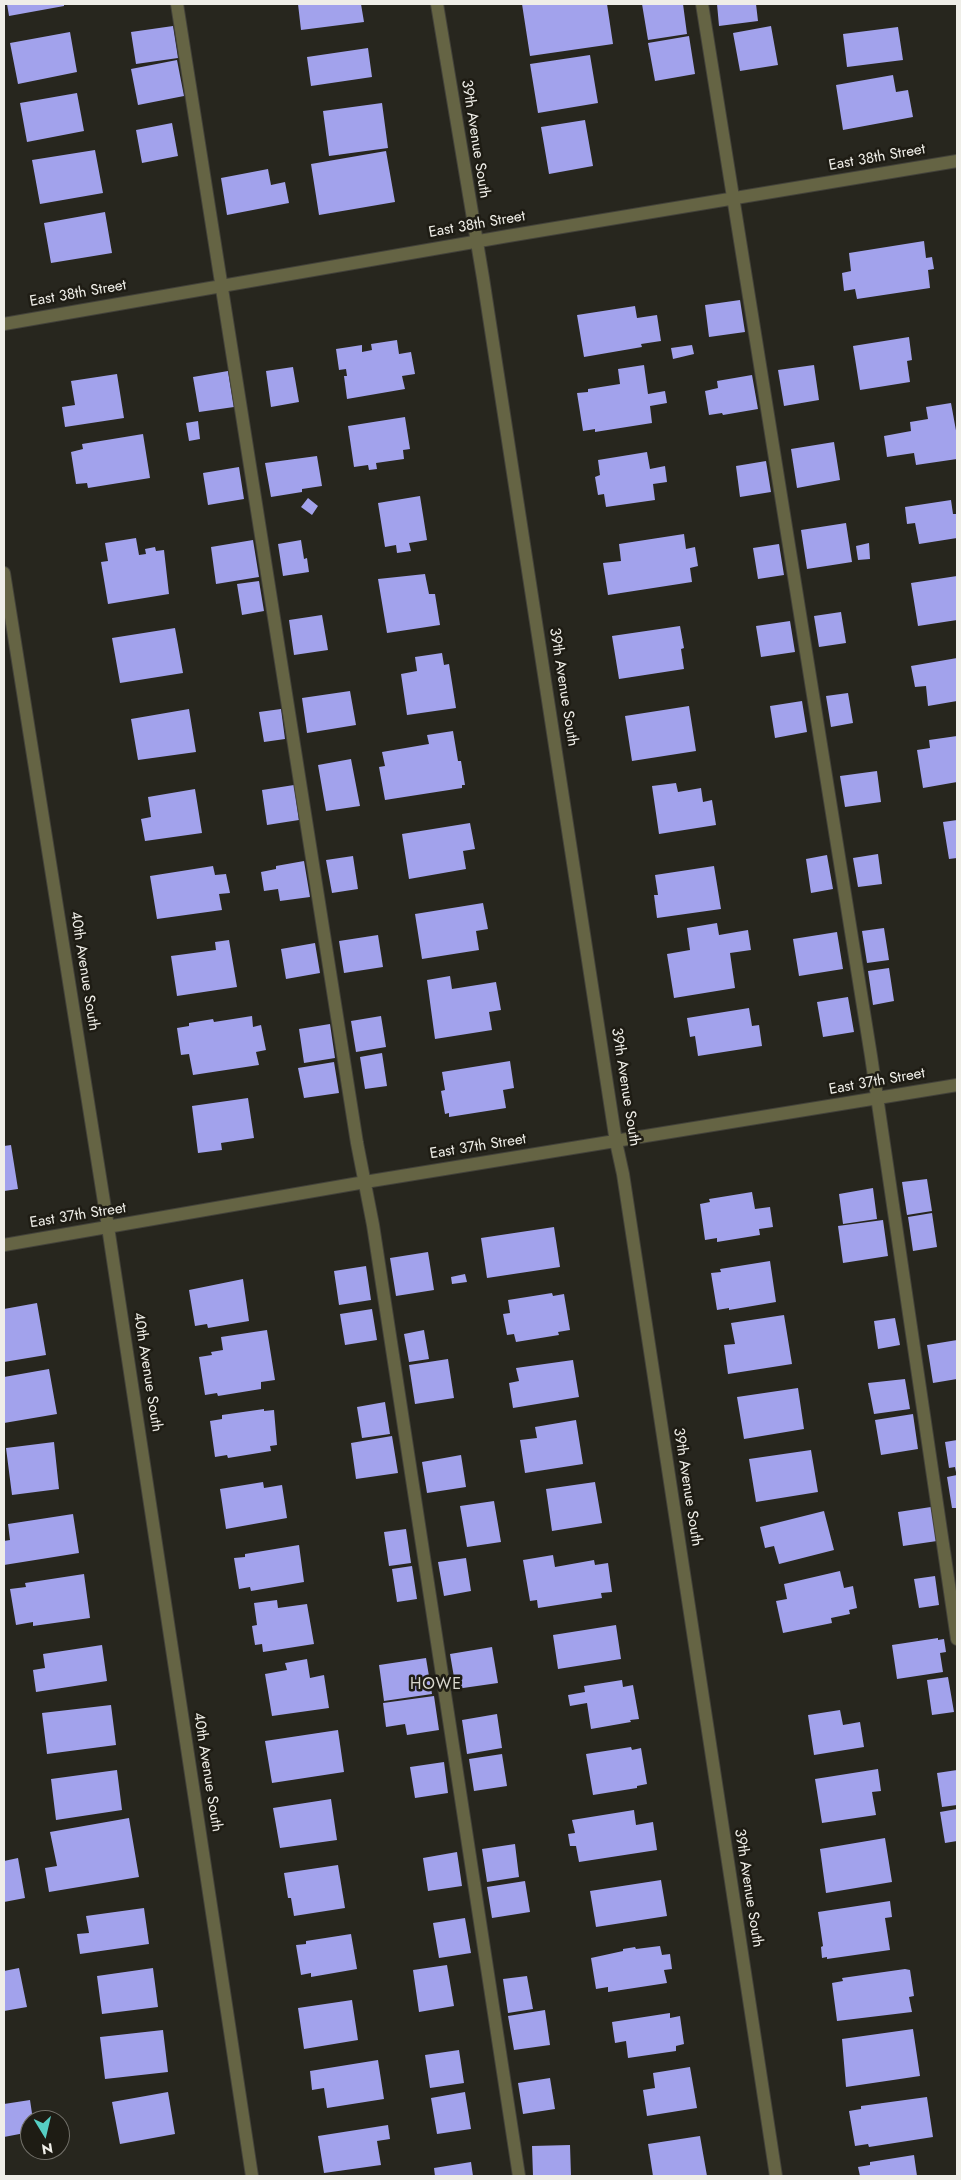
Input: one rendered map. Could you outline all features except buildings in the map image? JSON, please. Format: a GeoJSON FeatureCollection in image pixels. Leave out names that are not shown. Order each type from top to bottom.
{"type":"FeatureCollection","features":[{"type":"Feature","properties":{"kind":"street"},"geometry":{"type":"LineString","coordinates":[[178,4],[221,286],[231,335],[365,1182],[519,2176]]}},
{"type":"Feature","properties":{"kind":"street","name":"39th Avenue South"},"geometry":{"type":"LineString","coordinates":[[437,4],[622,1174],[776,2176]]}},
{"type":"Feature","properties":{"kind":"street"},"geometry":{"type":"LineString","coordinates":[[702,4],[876,1099],[957,1639]]}},
{"type":"Feature","properties":{"kind":"street","name":"East 38th Street"},"geometry":{"type":"LineString","coordinates":[[4,324],[957,161]]}},
{"type":"Feature","properties":{"kind":"street","name":"40th Avenue South"},"geometry":{"type":"LineString","coordinates":[[4,572],[108,1227],[252,2176]]}},
{"type":"Feature","properties":{"kind":"street","name":"East 37th Street"},"geometry":{"type":"LineString","coordinates":[[4,1245],[365,1182],[957,1085]]}},
{"type":"Feature","properties":{"kind":"district","name":"HOWE"},"geometry":{"type":"Point","coordinates":[436,1685]}}]}
